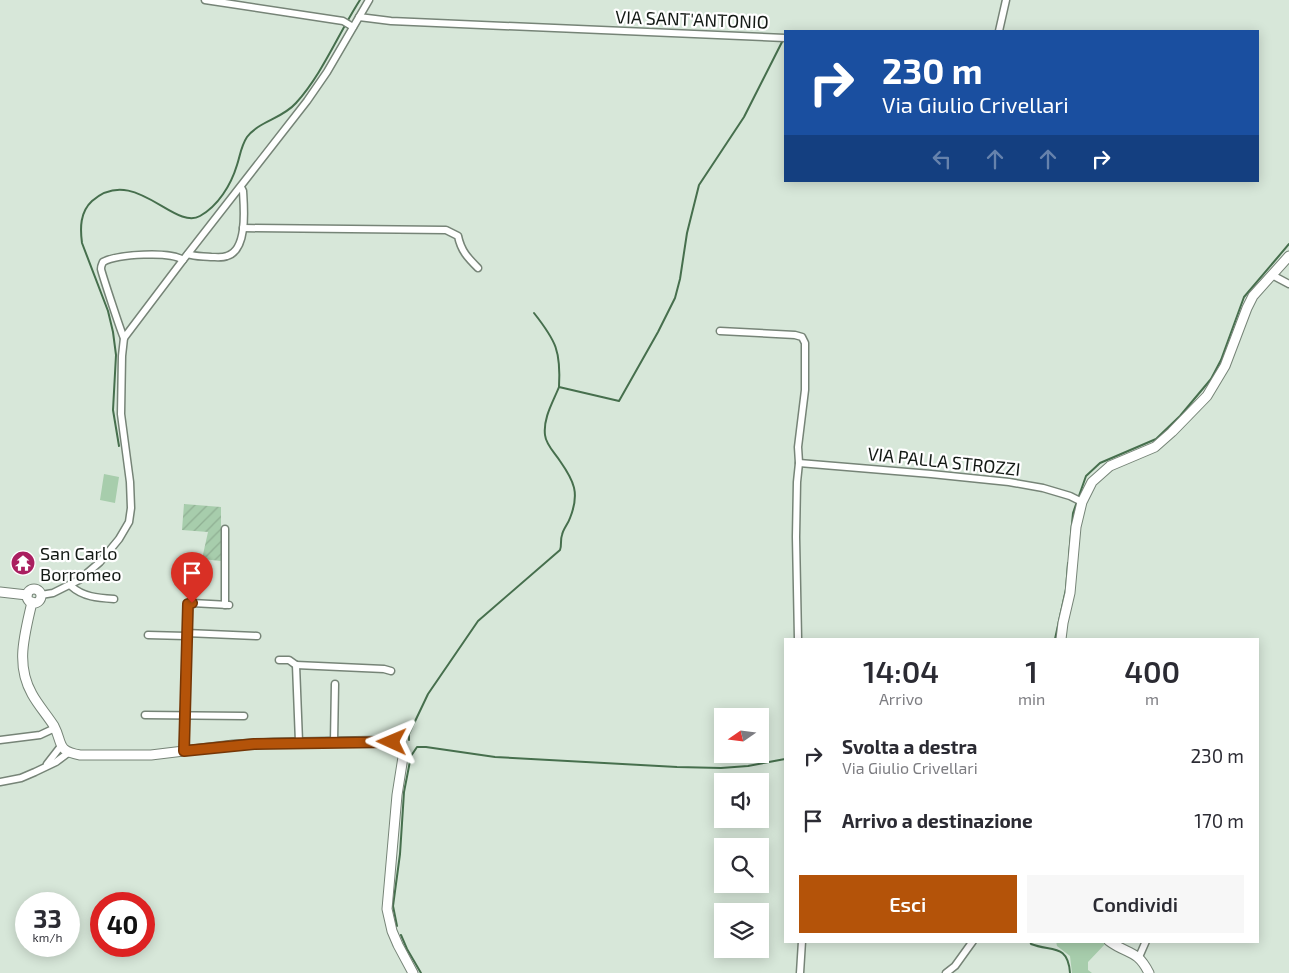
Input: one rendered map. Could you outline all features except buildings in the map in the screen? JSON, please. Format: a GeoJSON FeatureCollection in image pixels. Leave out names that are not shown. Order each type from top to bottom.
{"type":"FeatureCollection","features":[{"type":"Feature","properties":{"kind":"street"},"geometry":{"type":"LineString","coordinates":[[205,0],[348,24]]}},
{"type":"Feature","properties":{"kind":"street"},"geometry":{"type":"LineString","coordinates":[[0,592],[38,601],[41,595],[53,593],[71,586],[100,562],[119,539],[129,522],[131,508],[130,482],[121,414],[124,338],[312,94],[332,64],[348,24],[359,17],[369,0]]}},
{"type":"Feature","properties":{"kind":"street"},"geometry":{"type":"LineString","coordinates":[[999,30],[1006,0]]}},
{"type":"Feature","properties":{"kind":"street","name":"VIA SANT'ANTONIO"},"geometry":{"type":"LineString","coordinates":[[359,17],[401,21],[784,38]]}},
{"type":"Feature","properties":{"kind":"street"},"geometry":{"type":"LineString","coordinates":[[188,254],[227,256],[238,247],[243,228],[243,191],[241,187]]}},
{"type":"Feature","properties":{"kind":"street"},"geometry":{"type":"LineString","coordinates":[[243,228],[446,230],[458,236],[460,246],[465,255],[478,268]]}},
{"type":"Feature","properties":{"kind":"street"},"geometry":{"type":"LineString","coordinates":[[124,338],[121,334],[101,270],[103,262],[121,257],[144,255],[175,256],[183,260]]}},
{"type":"Feature","properties":{"kind":"street"},"geometry":{"type":"LineString","coordinates":[[1061,638],[1070,593],[1077,500],[1092,482],[1110,466],[1154,447],[1172,432],[1207,396],[1225,366],[1250,302],[1289,256]]}},
{"type":"Feature","properties":{"kind":"street"},"geometry":{"type":"LineString","coordinates":[[1272,275],[1289,284]]}},
{"type":"Feature","properties":{"kind":"street"},"geometry":{"type":"LineString","coordinates":[[720,330],[795,335],[804,339],[806,348],[806,390],[798,447],[800,463],[797,482],[798,638]]}},
{"type":"Feature","properties":{"kind":"street","name":"VIA PALLA STROZZI"},"geometry":{"type":"LineString","coordinates":[[800,463],[979,478],[1043,488],[1077,500]]}},
{"type":"Feature","properties":{"kind":"street"},"geometry":{"type":"LineString","coordinates":[[184,751],[188,604],[227,605],[225,529]]}},
{"type":"Feature","properties":{"kind":"street"},"geometry":{"type":"LineString","coordinates":[[71,586],[82,593],[98,598],[114,599]]}},
{"type":"Feature","properties":{"kind":"street"},"geometry":{"type":"LineString","coordinates":[[29,599],[23,644],[23,671],[32,694],[55,728],[61,746],[68,753],[80,755],[130,755],[233,745],[299,742],[392,742],[398,744],[402,750],[403,757],[397,795],[387,909],[398,945],[413,973]]}},
{"type":"Feature","properties":{"kind":"street"},"geometry":{"type":"LineString","coordinates":[[148,635],[257,636]]}},
{"type":"Feature","properties":{"kind":"street"},"geometry":{"type":"LineString","coordinates":[[279,660],[290,660],[296,665],[384,669],[391,671]]}},
{"type":"Feature","properties":{"kind":"street"},"geometry":{"type":"LineString","coordinates":[[296,665],[299,742]]}},
{"type":"Feature","properties":{"kind":"street"},"geometry":{"type":"LineString","coordinates":[[334,742],[335,684]]}},
{"type":"Feature","properties":{"kind":"street"},"geometry":{"type":"LineString","coordinates":[[144,715],[244,716]]}},
{"type":"Feature","properties":{"kind":"street"},"geometry":{"type":"LineString","coordinates":[[0,740],[40,735],[55,728]]}},
{"type":"Feature","properties":{"kind":"street"},"geometry":{"type":"LineString","coordinates":[[46,765],[61,746]]}},
{"type":"Feature","properties":{"kind":"street"},"geometry":{"type":"LineString","coordinates":[[0,782],[21,778],[56,762],[68,753]]}},
{"type":"Feature","properties":{"kind":"street"},"geometry":{"type":"LineString","coordinates":[[800,973],[802,943]]}},
{"type":"Feature","properties":{"kind":"street"},"geometry":{"type":"LineString","coordinates":[[946,973],[955,966],[972,943]]}},
{"type":"Feature","properties":{"kind":"street"},"geometry":{"type":"LineString","coordinates":[[1111,943],[1116,947],[1139,956],[1149,973]]}},
{"type":"Feature","properties":{"kind":"street"},"geometry":{"type":"LineString","coordinates":[[1139,956],[1145,943]]}},
{"type":"Feature","properties":{"kind":"green space"},"geometry":{"type":"Polygon","coordinates":[[[104,474],[119,477],[115,503],[100,500],[104,474]]]}},
{"type":"Feature","properties":{"kind":"green space"},"geometry":{"type":"Polygon","coordinates":[[[184,504],[221,507],[221,561],[202,559],[208,532],[182,530],[184,504]]]}},
{"type":"Feature","properties":{"kind":"green space"},"geometry":{"type":"Polygon","coordinates":[[[1056,943],[1106,943],[1088,962],[1088,970],[1092,973],[1072,973],[1070,956],[1057,946],[1056,943]]]}},
{"type":"Feature","properties":{"kind":"waterway"},"geometry":{"type":"LineString","coordinates":[[119,446],[113,410],[116,355],[113,332],[108,311],[82,243],[81,226],[85,210],[92,201],[108,192],[123,190],[138,193],[178,215],[190,218],[207,212],[218,201],[227,187],[247,137],[258,127],[284,113],[306,91],[360,0]]}},
{"type":"Feature","properties":{"kind":"waterway"},"geometry":{"type":"LineString","coordinates":[[409,740],[409,734],[428,694],[478,621],[560,550],[561,539],[573,509],[575,494],[569,475],[546,439],[545,429],[551,404],[559,387],[619,401],[675,298],[687,233],[699,185],[744,117],[782,42]]}},
{"type":"Feature","properties":{"kind":"waterway"},"geometry":{"type":"LineString","coordinates":[[1069,555],[1073,513],[1086,476],[1100,463],[1156,439],[1180,416],[1211,379],[1221,360],[1244,297],[1289,244]]}},
{"type":"Feature","properties":{"kind":"waterway"},"geometry":{"type":"LineString","coordinates":[[534,313],[556,347],[559,364],[559,387]]}},
{"type":"Feature","properties":{"kind":"waterway"},"geometry":{"type":"LineString","coordinates":[[1055,638],[1066,589],[1068,563]]}},
{"type":"Feature","properties":{"kind":"waterway"},"geometry":{"type":"LineString","coordinates":[[397,926],[393,906],[400,854],[404,792],[411,756],[417,747],[495,757],[677,767],[721,768],[748,766],[784,759]]}},
{"type":"Feature","properties":{"kind":"waterway"},"geometry":{"type":"LineString","coordinates":[[401,935],[421,973]]}},
{"type":"Feature","properties":{"kind":"waterway"},"geometry":{"type":"LineString","coordinates":[[1031,943],[1062,953],[1069,963],[1070,973]]}},
{"type":"Feature","properties":{"kind":"place","name":"San Carlo Borromeo"},"geometry":{"type":"Point","coordinates":[23,563]}},
{"type":"Feature","properties":{"kind":"route"},"geometry":{"type":"LineString","coordinates":[[192,603],[188,604],[186,633],[184,751],[254,744],[392,742]]}}]}
